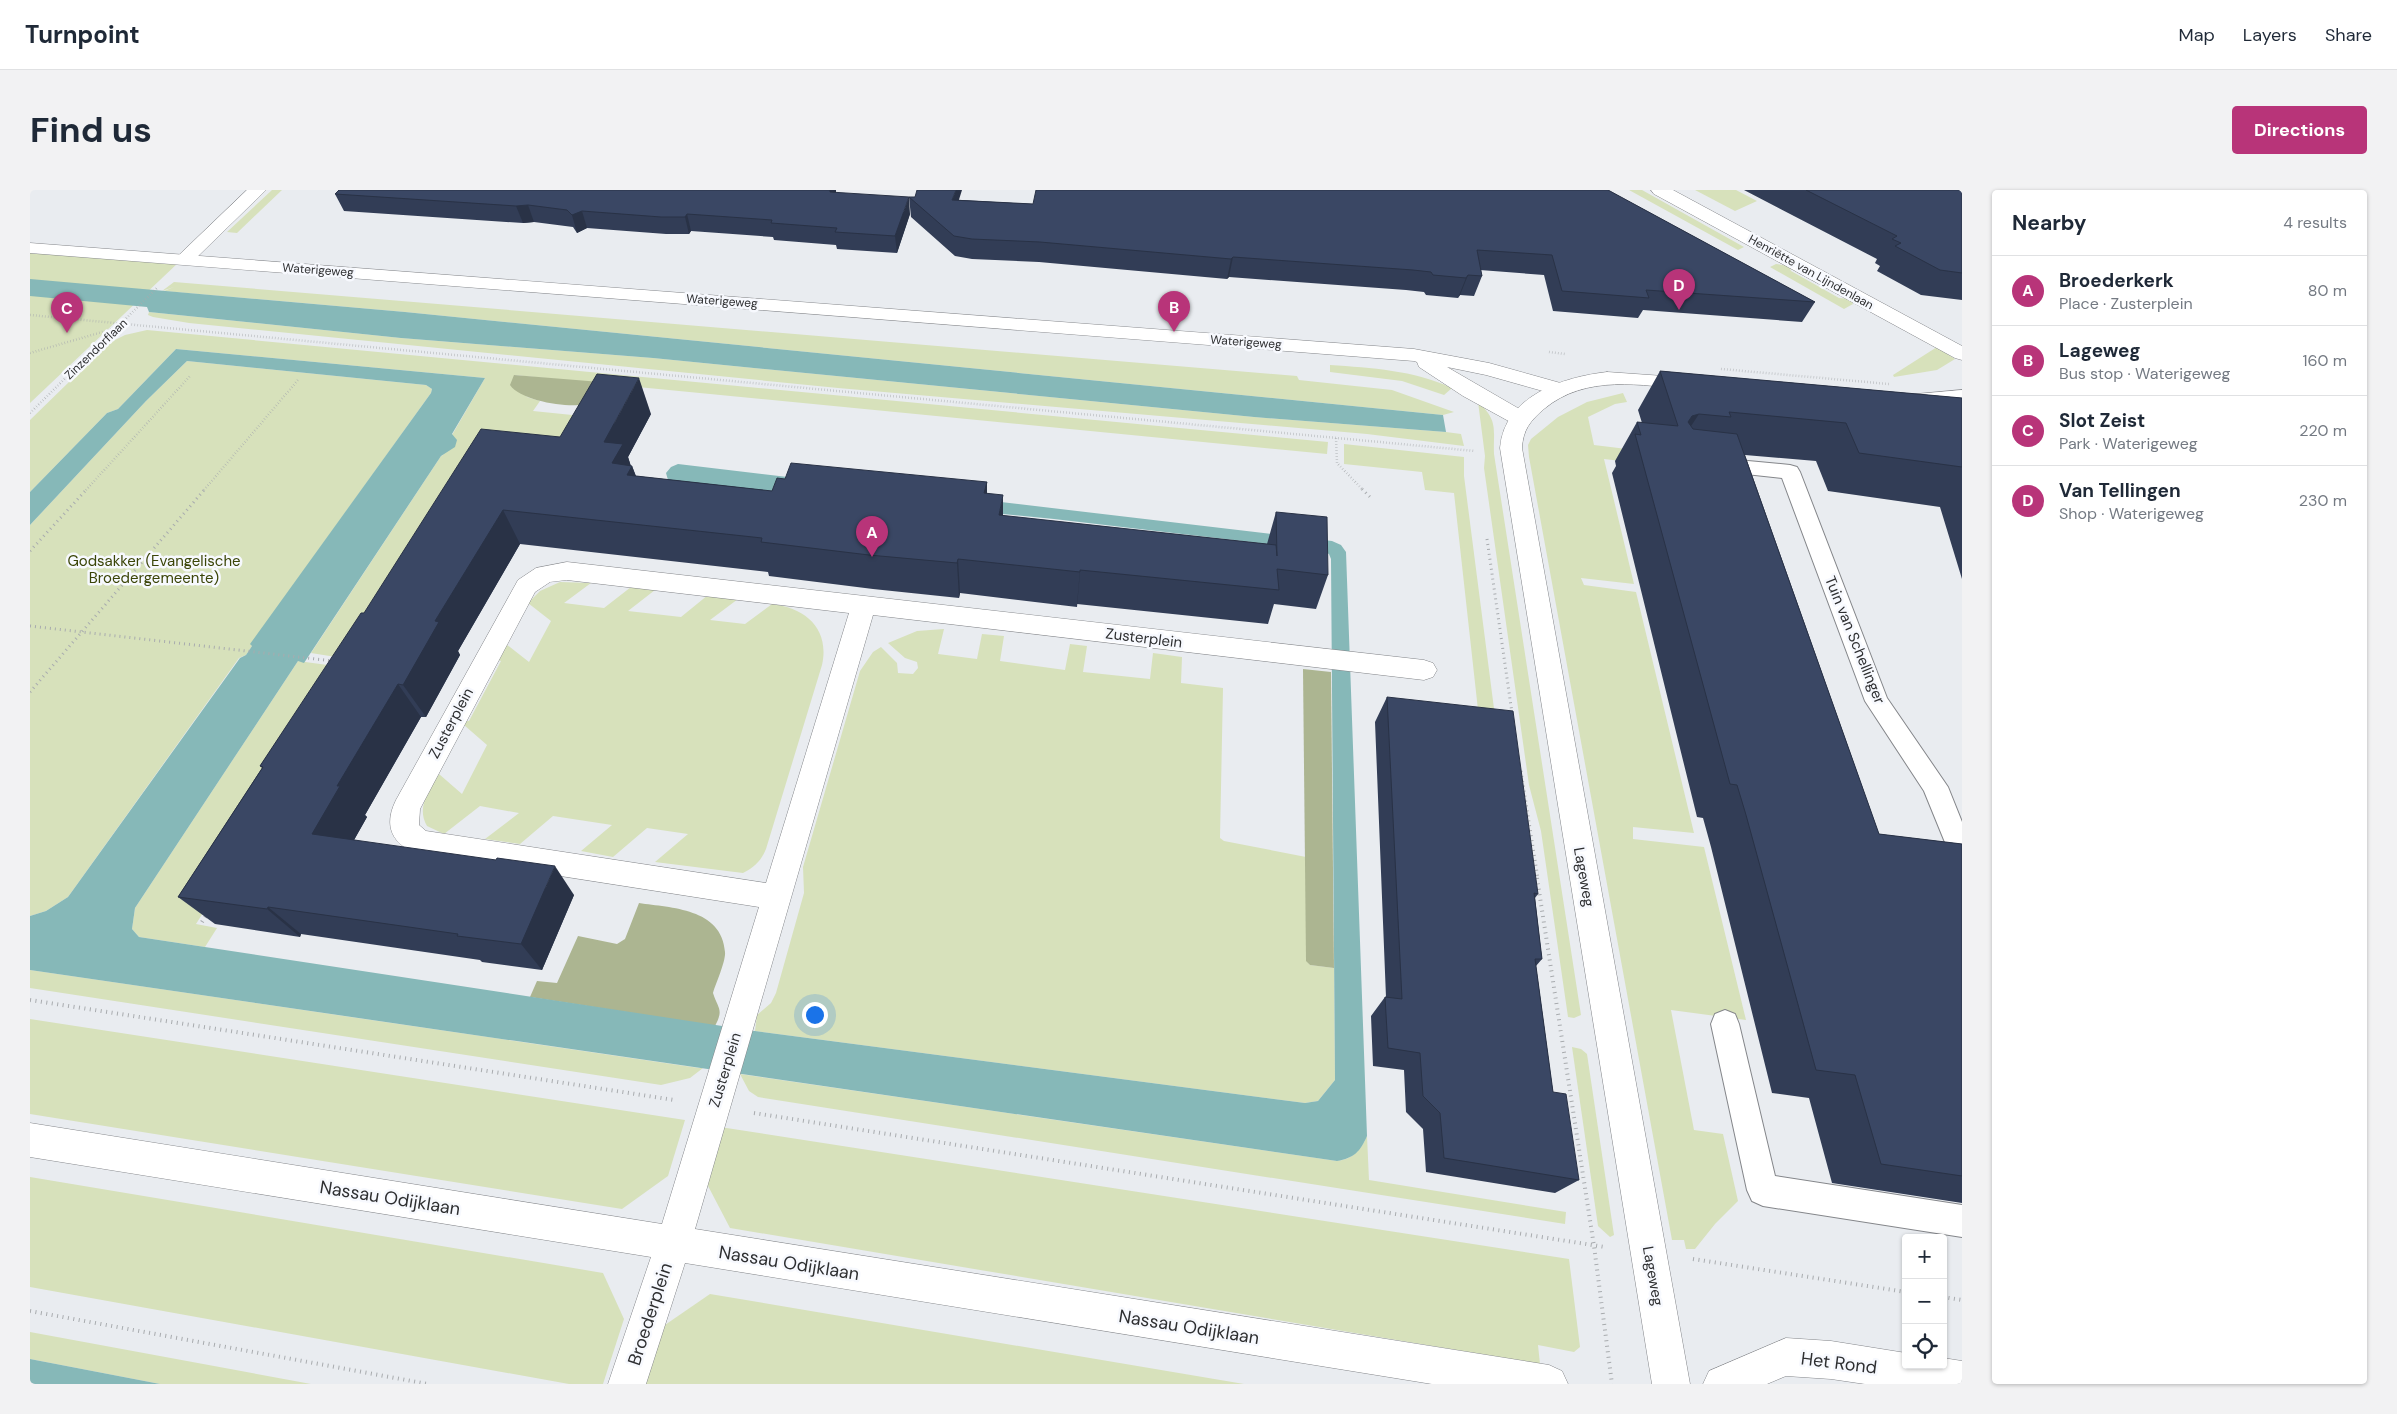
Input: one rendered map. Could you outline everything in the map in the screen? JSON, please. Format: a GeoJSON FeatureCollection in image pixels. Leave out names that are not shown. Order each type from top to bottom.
{"type":"FeatureCollection","features":[{"type":"Feature","properties":{"kind":"street"},"geometry":{"type":"LineString","coordinates":[[185,259],[257,190]]}},
{"type":"Feature","properties":{"kind":"street","name":"Henriëtte van Lijndenlaan"},"geometry":{"type":"LineString","coordinates":[[1660,190],[1962,354]]}},
{"type":"Feature","properties":{"kind":"street","name":"Waterigeweg"},"geometry":{"type":"LineString","coordinates":[[30,248],[1414,355],[1489,369],[1557,389]]}},
{"type":"Feature","properties":{"kind":"street","name":"Waterigeweg"},"geometry":{"type":"LineString","coordinates":[[1414,355],[1470,391],[1521,419]]}},
{"type":"Feature","properties":{"kind":"street"},"geometry":{"type":"LineString","coordinates":[[1557,389],[1575,381],[1594,378],[1714,377]]}},
{"type":"Feature","properties":{"kind":"street","name":"Lageweg"},"geometry":{"type":"LineString","coordinates":[[1557,389],[1543,396],[1512,430],[1511,448],[1671,1384]]}},
{"type":"Feature","properties":{"kind":"street"},"geometry":{"type":"LineString","coordinates":[[1962,396],[1901,403],[1962,414]]}},
{"type":"Feature","properties":{"kind":"street","name":"Zusterplein"},"geometry":{"type":"LineString","coordinates":[[776,897],[419,842],[404,830],[406,808],[526,586],[544,574],[567,572],[1424,670]]}},
{"type":"Feature","properties":{"kind":"street","name":"Zusterplein"},"geometry":{"type":"LineString","coordinates":[[673,1244],[864,605]]}},
{"type":"Feature","properties":{"kind":"street","name":"Nassau Odijklaan"},"geometry":{"type":"LineString","coordinates":[[30,1140],[1549,1384]]}},
{"type":"Feature","properties":{"kind":"street","name":"Broederplein"},"geometry":{"type":"LineString","coordinates":[[627,1384],[673,1244]]}},
{"type":"Feature","properties":{"kind":"street","name":"Het Rond"},"geometry":{"type":"LineString","coordinates":[[1722,1384],[1786,1357],[1831,1360],[1962,1380]]}},
{"type":"Feature","properties":{"kind":"lane","name":"Tuin van Schellinger"},"geometry":{"type":"LineString","coordinates":[[1694,462],[1790,472],[1877,701],[1935,786],[1962,854]]}},
{"type":"Feature","properties":{"kind":"lane"},"geometry":{"type":"LineString","coordinates":[[1725,1024],[1763,1190],[1962,1221]]}},
{"type":"Feature","properties":{"kind":"path","name":"Zinzendorflaan"},"geometry":{"type":"LineString","coordinates":[[30,413],[161,284]]}},
{"type":"Feature","properties":{"kind":"path"},"geometry":{"type":"LineString","coordinates":[[30,315],[124,322],[1478,452],[1477,443]]}},
{"type":"Feature","properties":{"kind":"path"},"geometry":{"type":"LineString","coordinates":[[30,353],[117,328]]}},
{"type":"Feature","properties":{"kind":"path"},"geometry":{"type":"LineString","coordinates":[[1545,352],[1574,354]]}},
{"type":"Feature","properties":{"kind":"path"},"geometry":{"type":"LineString","coordinates":[[30,551],[192,375]]}},
{"type":"Feature","properties":{"kind":"path"},"geometry":{"type":"LineString","coordinates":[[1714,377],[1895,385]]}},
{"type":"Feature","properties":{"kind":"path"},"geometry":{"type":"LineString","coordinates":[[30,692],[298,380]]}},
{"type":"Feature","properties":{"kind":"path"},"geometry":{"type":"LineString","coordinates":[[1336,438],[1336,463],[1370,497]]}},
{"type":"Feature","properties":{"kind":"path"},"geometry":{"type":"LineString","coordinates":[[1487,538],[1514,723]]}},
{"type":"Feature","properties":{"kind":"path"},"geometry":{"type":"LineString","coordinates":[[30,626],[336,662]]}},
{"type":"Feature","properties":{"kind":"path"},"geometry":{"type":"LineString","coordinates":[[1519,762],[1594,1246],[1612,1384]]}},
{"type":"Feature","properties":{"kind":"path"},"geometry":{"type":"LineString","coordinates":[[202,922],[213,906]]}},
{"type":"Feature","properties":{"kind":"path"},"geometry":{"type":"LineString","coordinates":[[30,1000],[718,1093],[1307,1198],[1594,1246]]}},
{"type":"Feature","properties":{"kind":"path"},"geometry":{"type":"LineString","coordinates":[[1649,1252],[1902,1291]]}},
{"type":"Feature","properties":{"kind":"path"},"geometry":{"type":"LineString","coordinates":[[1947,1298],[1962,1300]]}},
{"type":"Feature","properties":{"kind":"path"},"geometry":{"type":"LineString","coordinates":[[30,1311],[428,1384]]}},
{"type":"Feature","properties":{"kind":"green space"},"geometry":{"type":"Polygon","coordinates":[[[272,190],[282,190],[237,233],[227,232],[272,190]]]}},
{"type":"Feature","properties":{"kind":"green space"},"geometry":{"type":"Polygon","coordinates":[[[1629,190],[1642,190],[1744,247],[1738,250],[1629,190]]]}},
{"type":"Feature","properties":{"kind":"green space"},"geometry":{"type":"Polygon","coordinates":[[[1695,190],[1736,190],[1757,201],[1735,211],[1695,190]]]}},
{"type":"Feature","properties":{"kind":"green space"},"geometry":{"type":"Polygon","coordinates":[[[30,253],[179,262],[30,403],[30,253]]]}},
{"type":"Feature","properties":{"kind":"green space"},"geometry":{"type":"Polygon","coordinates":[[[1776,264],[1789,266],[1791,271],[1839,298],[1851,299],[1853,304],[1844,309],[1770,267],[1776,264]]]}},
{"type":"Feature","properties":{"kind":"green space"},"geometry":{"type":"Polygon","coordinates":[[[174,282],[1297,376],[1299,380],[1392,390],[1454,412],[1443,415],[405,312],[164,291],[174,287],[162,291],[174,282]]]}},
{"type":"Feature","properties":{"kind":"green space"},"geometry":{"type":"Polygon","coordinates":[[[149,312],[401,338],[653,358],[1254,417],[1446,432],[1461,434],[1464,446],[1367,434],[838,388],[189,323],[153,317],[148,315],[149,312]]]}},
{"type":"Feature","properties":{"kind":"green space"},"geometry":{"type":"Polygon","coordinates":[[[147,330],[1328,442],[1327,454],[514,375],[527,397],[540,401],[533,411],[592,417],[361,661],[311,653],[443,455],[452,435],[485,378],[176,349],[118,409],[107,413],[30,492],[30,420],[109,343],[125,335],[147,330]]]}},
{"type":"Feature","properties":{"kind":"green space"},"geometry":{"type":"Polygon","coordinates":[[[1937,347],[1955,359],[1937,370],[1894,377],[1893,375],[1937,347]]]}},
{"type":"Feature","properties":{"kind":"green space","name":"Godsakker (Evangelische Broedergemeente)"},"geometry":{"type":"Polygon","coordinates":[[[187,361],[426,385],[432,389],[251,644],[252,646],[246,655],[239,658],[68,897],[46,911],[30,916],[30,525],[146,401],[187,361]]]}},
{"type":"Feature","properties":{"kind":"green space"},"geometry":{"type":"Polygon","coordinates":[[[1330,365],[1407,374],[1422,377],[1452,388],[1444,395],[1402,381],[1330,372],[1330,365]]]}},
{"type":"Feature","properties":{"kind":"green space"},"geometry":{"type":"Polygon","coordinates":[[[514,375],[613,383],[583,404],[563,405],[523,395],[510,385],[514,375]]]}},
{"type":"Feature","properties":{"kind":"green space"},"geometry":{"type":"Polygon","coordinates":[[[1623,393],[1627,402],[1615,404],[1588,417],[1594,445],[1635,450],[1638,463],[1604,459],[1634,584],[1581,578],[1584,585],[1636,592],[1694,833],[1633,827],[1633,839],[1704,847],[1746,1020],[1671,1010],[1694,1130],[1723,1134],[1738,1201],[1715,1224],[1695,1249],[1686,1249],[1684,1240],[1672,1240],[1529,457],[1528,445],[1531,439],[1558,417],[1587,402],[1623,393]]]}},
{"type":"Feature","properties":{"kind":"green space"},"geometry":{"type":"Polygon","coordinates":[[[1478,402],[1489,415],[1494,426],[1494,454],[1581,1015],[1574,1018],[1568,1017],[1541,831],[1529,785],[1484,468],[1485,456],[1478,402]]]}},
{"type":"Feature","properties":{"kind":"green space"},"geometry":{"type":"Polygon","coordinates":[[[1344,444],[1464,457],[1464,476],[1496,724],[1478,710],[1454,493],[1425,490],[1422,472],[1344,464],[1344,444]]]}},
{"type":"Feature","properties":{"kind":"green space"},"geometry":{"type":"Polygon","coordinates":[[[560,582],[591,583],[564,603],[604,608],[631,587],[655,590],[628,611],[681,617],[708,595],[738,599],[710,620],[745,624],[772,604],[795,610],[813,622],[819,631],[822,641],[824,652],[822,665],[766,849],[760,860],[751,868],[743,873],[655,862],[688,834],[647,828],[613,857],[581,851],[612,825],[553,816],[520,844],[485,839],[519,813],[480,806],[444,834],[427,826],[424,819],[423,806],[439,774],[462,794],[487,745],[464,725],[466,721],[469,721],[501,661],[498,660],[506,644],[529,662],[551,621],[528,603],[540,591],[560,582]]]}},
{"type":"Feature","properties":{"kind":"green space"},"geometry":{"type":"Polygon","coordinates":[[[944,629],[938,654],[977,659],[982,634],[1004,636],[1000,661],[1065,670],[1070,644],[1087,646],[1083,672],[1150,679],[1153,653],[1182,657],[1181,683],[1223,688],[1220,838],[1224,841],[1306,857],[1306,960],[1310,965],[1334,968],[1335,1080],[1318,1101],[1305,1103],[755,1031],[757,1015],[771,1003],[776,993],[804,893],[803,867],[860,671],[873,652],[881,647],[897,663],[898,673],[913,674],[918,668],[917,662],[905,658],[888,643],[917,631],[944,629]]]}},
{"type":"Feature","properties":{"kind":"green space"},"geometry":{"type":"Polygon","coordinates":[[[298,661],[357,669],[196,924],[217,928],[205,947],[139,937],[132,929],[135,908],[298,661]]]}},
{"type":"Feature","properties":{"kind":"green space"},"geometry":{"type":"Polygon","coordinates":[[[1303,669],[1331,672],[1334,968],[1310,965],[1306,961],[1303,669]]]}},
{"type":"Feature","properties":{"kind":"green space"},"geometry":{"type":"Polygon","coordinates":[[[639,903],[693,913],[705,918],[715,926],[722,937],[725,956],[713,993],[720,1012],[715,1026],[530,997],[537,981],[557,983],[578,936],[617,944],[625,939],[639,903]]]}},
{"type":"Feature","properties":{"kind":"green space"},"geometry":{"type":"Polygon","coordinates":[[[30,970],[703,1068],[690,1078],[661,1085],[30,988],[30,970]]]}},
{"type":"Feature","properties":{"kind":"green space"},"geometry":{"type":"Polygon","coordinates":[[[30,1019],[685,1120],[668,1176],[622,1209],[30,1114],[30,1019]]]}},
{"type":"Feature","properties":{"kind":"green space"},"geometry":{"type":"Polygon","coordinates":[[[1572,1047],[1581,1049],[1587,1054],[1614,1235],[1610,1237],[1598,1226],[1572,1047]]]}},
{"type":"Feature","properties":{"kind":"green space"},"geometry":{"type":"Polygon","coordinates":[[[740,1074],[1337,1161],[1348,1158],[1356,1153],[1367,1136],[1369,1180],[1566,1212],[1565,1224],[758,1097],[749,1091],[740,1074]]]}},
{"type":"Feature","properties":{"kind":"green space"},"geometry":{"type":"Polygon","coordinates":[[[720,1127],[1569,1259],[1580,1347],[1574,1352],[1538,1345],[1540,1364],[730,1228],[707,1184],[720,1127]]]}},
{"type":"Feature","properties":{"kind":"green space"},"geometry":{"type":"Polygon","coordinates":[[[30,1177],[603,1273],[624,1319],[603,1384],[569,1384],[30,1287],[30,1177]]]}},
{"type":"Feature","properties":{"kind":"green space"},"geometry":{"type":"Polygon","coordinates":[[[710,1294],[1244,1384],[644,1384],[662,1327],[710,1294]]]}},
{"type":"Feature","properties":{"kind":"green space"},"geometry":{"type":"Polygon","coordinates":[[[30,1332],[311,1384],[160,1384],[30,1359],[30,1332]]]}},
{"type":"Feature","properties":{"kind":"water"},"geometry":{"type":"Polygon","coordinates":[[[30,279],[405,312],[1443,415],[1446,432],[1254,417],[653,358],[401,338],[149,312],[147,307],[30,296],[30,279]]]}},
{"type":"Feature","properties":{"kind":"water"},"geometry":{"type":"Polygon","coordinates":[[[176,349],[485,378],[452,434],[457,440],[455,447],[441,456],[304,663],[298,661],[135,908],[132,929],[139,937],[755,1031],[1305,1103],[1318,1101],[1335,1080],[1331,559],[1329,554],[1320,550],[1054,519],[672,481],[668,480],[666,473],[671,467],[678,464],[1332,541],[1341,545],[1346,552],[1367,1136],[1362,1146],[1352,1156],[1337,1161],[30,970],[30,916],[46,911],[68,897],[240,658],[246,655],[252,646],[250,644],[431,393],[432,389],[426,385],[187,361],[146,401],[30,525],[30,492],[107,413],[118,409],[176,349]]]}},
{"type":"Feature","properties":{"kind":"water"},"geometry":{"type":"Polygon","coordinates":[[[30,1359],[160,1384],[30,1384],[30,1359]]]}},
{"type":"Feature","properties":{"kind":"building"},"geometry":{"type":"Polygon","coordinates":[[[339,190],[830,190],[830,192],[909,197],[895,236],[835,232],[837,228],[771,223],[772,220],[687,214],[685,217],[661,217],[582,211],[572,215],[567,210],[528,205],[516,206],[335,194],[339,190]]]}},
{"type":"Feature","properties":{"kind":"building"},"geometry":{"type":"Polygon","coordinates":[[[917,190],[956,190],[952,200],[1033,204],[1036,190],[1608,190],[1815,302],[1646,290],[1649,298],[1562,291],[1552,255],[1477,250],[1482,276],[1468,275],[1466,278],[1433,275],[1431,272],[1413,270],[1233,257],[1231,259],[1040,242],[972,239],[954,236],[909,197],[915,197],[917,190]]]}},
{"type":"Feature","properties":{"kind":"building"},"geometry":{"type":"Polygon","coordinates":[[[1806,190],[1962,190],[1962,273],[1940,270],[1895,246],[1901,243],[1892,239],[1897,236],[1806,190]]]}},
{"type":"Feature","properties":{"kind":"building"},"geometry":{"type":"Polygon","coordinates":[[[1660,371],[1962,398],[1962,467],[1859,453],[1846,423],[1729,412],[1731,417],[1699,414],[1692,416],[1688,422],[1693,429],[1737,434],[1879,834],[1962,844],[1962,1176],[1881,1164],[1855,1075],[1816,1070],[1737,785],[1730,784],[1635,434],[1641,435],[1637,422],[1678,426],[1660,371]]]}},
{"type":"Feature","properties":{"kind":"building"},"geometry":{"type":"Polygon","coordinates":[[[597,374],[639,378],[604,442],[623,444],[612,463],[632,466],[627,475],[772,491],[777,478],[785,479],[791,463],[987,482],[984,493],[1003,495],[999,515],[1276,545],[1277,556],[1276,512],[1327,517],[1328,575],[1277,569],[1279,590],[958,559],[957,563],[869,555],[761,542],[762,538],[503,510],[435,621],[439,622],[403,685],[398,684],[337,786],[340,786],[312,834],[496,860],[497,858],[555,866],[521,944],[268,907],[267,909],[178,897],[263,767],[260,766],[361,613],[364,613],[481,429],[560,437],[597,374]]]}},
{"type":"Feature","properties":{"kind":"building"},"geometry":{"type":"Polygon","coordinates":[[[1387,697],[1513,711],[1538,894],[1534,893],[1542,959],[1535,959],[1553,1092],[1566,1094],[1579,1180],[1444,1158],[1440,1113],[1423,1096],[1420,1053],[1388,1048],[1385,997],[1402,999],[1387,697]]]}},
{"type":"Feature","properties":{"kind":"place","name":"Van Tellingen"},"geometry":{"type":"Point","coordinates":[1679,310]}},
{"type":"Feature","properties":{"kind":"place","name":"Lageweg"},"geometry":{"type":"Point","coordinates":[1174,332]}},
{"type":"Feature","properties":{"kind":"place","name":"Slot Zeist"},"geometry":{"type":"Point","coordinates":[67,333]}},
{"type":"Feature","properties":{"kind":"place","name":"Broederkerk"},"geometry":{"type":"Point","coordinates":[872,557]}}]}
